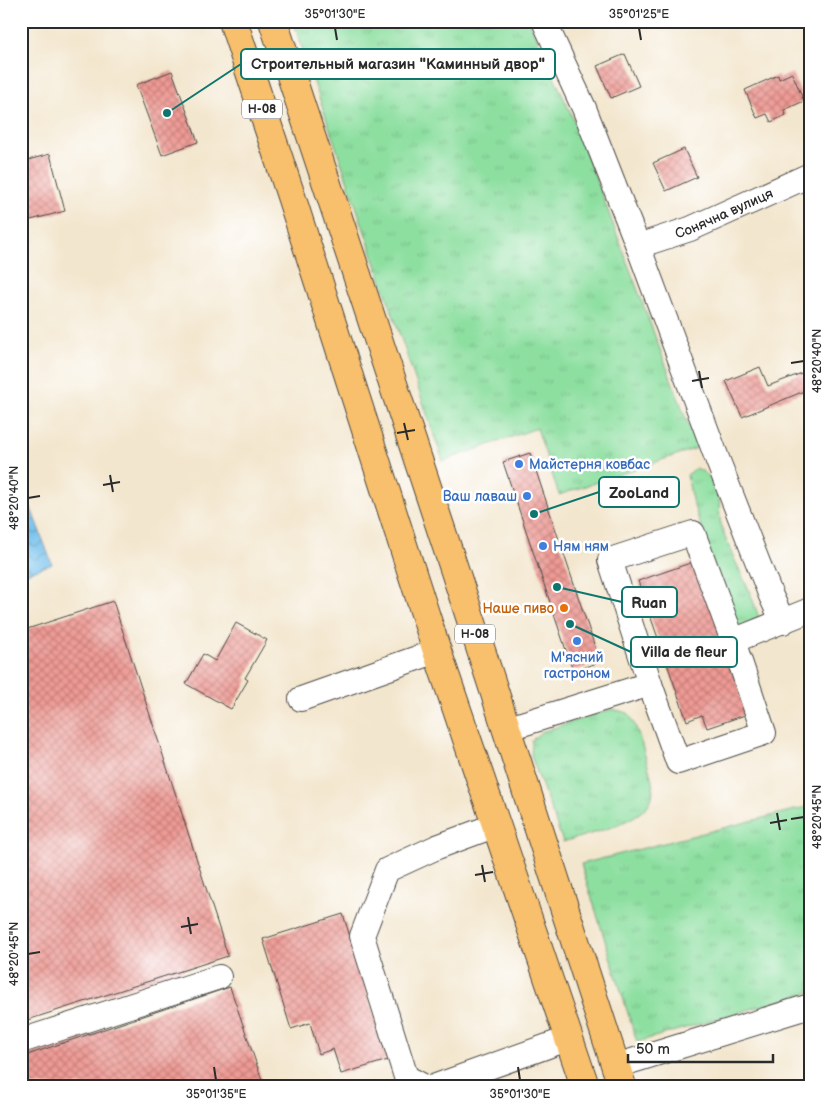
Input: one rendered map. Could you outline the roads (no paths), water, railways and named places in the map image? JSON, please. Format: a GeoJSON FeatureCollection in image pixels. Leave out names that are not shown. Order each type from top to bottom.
{"type":"FeatureCollection","features":[{"type":"Feature","properties":{"kind":"main road","name":"Н-08"},"geometry":{"type":"LineString","coordinates":[[233,21],[437,651],[585,1086]]}},
{"type":"Feature","properties":{"kind":"main road","name":"Н-08"},"geometry":{"type":"LineString","coordinates":[[273,21],[619,1076]]}},
{"type":"Feature","properties":{"kind":"street"},"geometry":{"type":"LineString","coordinates":[[544,21],[584,108],[638,246],[718,462],[783,622]]}},
{"type":"Feature","properties":{"kind":"street","name":"Сонячна вулиця"},"geometry":{"type":"LineString","coordinates":[[638,246],[690,229],[810,175]]}},
{"type":"Feature","properties":{"kind":"street"},"geometry":{"type":"LineString","coordinates":[[693,532],[764,733],[678,762],[650,684],[610,560],[693,532]]}},
{"type":"Feature","properties":{"kind":"street"},"geometry":{"type":"LineString","coordinates":[[733,641],[810,610]]}},
{"type":"Feature","properties":{"kind":"street"},"geometry":{"type":"LineString","coordinates":[[301,699],[437,651]]}},
{"type":"Feature","properties":{"kind":"street"},"geometry":{"type":"LineString","coordinates":[[506,729],[650,684]]}},
{"type":"Feature","properties":{"kind":"street"},"geometry":{"type":"LineString","coordinates":[[423,1086],[406,1077],[362,936],[387,870],[437,847],[496,825]]}},
{"type":"Feature","properties":{"kind":"street"},"geometry":{"type":"LineString","coordinates":[[21,1041],[219,977]]}},
{"type":"Feature","properties":{"kind":"street"},"geometry":{"type":"LineString","coordinates":[[619,1076],[810,1006]]}},
{"type":"Feature","properties":{"kind":"street"},"geometry":{"type":"LineString","coordinates":[[436,1086],[570,1038]]}},
{"type":"Feature","properties":{"kind":"water"},"geometry":{"type":"Polygon","coordinates":[[[21,482],[52,564],[21,575],[21,482]]]}},
{"type":"Feature","properties":{"kind":"place","name":"Строительный магазин \"Каминный двор\""},"geometry":{"type":"Point","coordinates":[167,113]}},
{"type":"Feature","properties":{"kind":"place","name":"Майстерня ковбас"},"geometry":{"type":"Point","coordinates":[519,464]}},
{"type":"Feature","properties":{"kind":"place","name":"Ваш лаваш"},"geometry":{"type":"Point","coordinates":[527,496]}},
{"type":"Feature","properties":{"kind":"place","name":"ZooLand"},"geometry":{"type":"Point","coordinates":[534,514]}},
{"type":"Feature","properties":{"kind":"place","name":"Ням ням"},"geometry":{"type":"Point","coordinates":[543,546]}},
{"type":"Feature","properties":{"kind":"place","name":"Ruan"},"geometry":{"type":"Point","coordinates":[557,587]}},
{"type":"Feature","properties":{"kind":"place","name":"Наше пиво"},"geometry":{"type":"Point","coordinates":[564,608]}},
{"type":"Feature","properties":{"kind":"place","name":"Villa de fleur"},"geometry":{"type":"Point","coordinates":[570,624]}},
{"type":"Feature","properties":{"kind":"place","name":"М'ясний гастроном"},"geometry":{"type":"Point","coordinates":[577,641]}}]}
